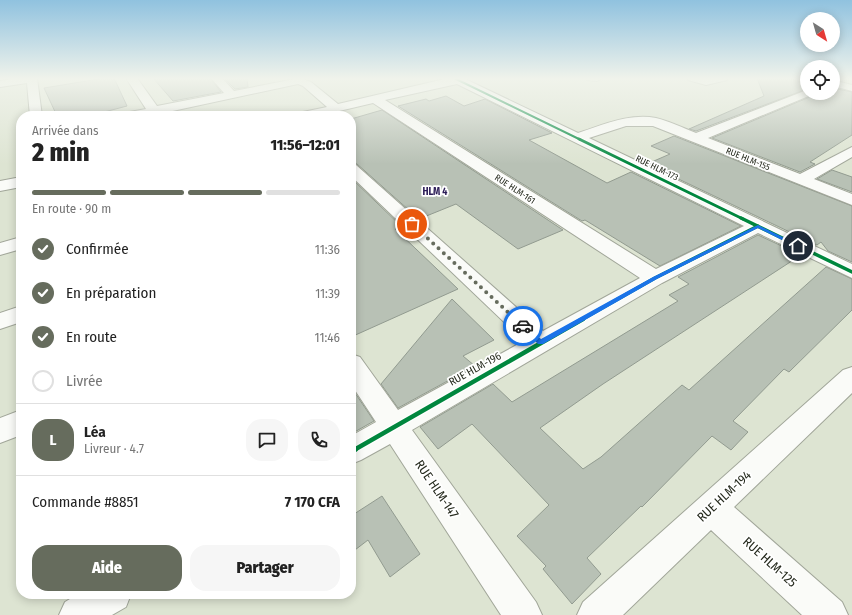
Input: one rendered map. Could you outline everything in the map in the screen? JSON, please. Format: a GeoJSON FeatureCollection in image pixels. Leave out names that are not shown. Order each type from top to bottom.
{"type":"FeatureCollection","features":[{"type":"Feature","properties":{"kind":"street"},"geometry":{"type":"LineString","coordinates":[[151,107],[154,111],[175,107]]}},
{"type":"Feature","properties":{"kind":"street"},"geometry":{"type":"LineString","coordinates":[[323,111],[342,107]]}},
{"type":"Feature","properties":{"kind":"street","name":"RUE HLM-161"},"geometry":{"type":"LineString","coordinates":[[387,107],[655,278]]}},
{"type":"Feature","properties":{"kind":"street","name":"RUE HLM-173"},"geometry":{"type":"LineString","coordinates":[[513,107],[852,272]]}},
{"type":"Feature","properties":{"kind":"street"},"geometry":{"type":"LineString","coordinates":[[696,138],[773,107]]}},
{"type":"Feature","properties":{"kind":"street","name":"RUE HLM-155"},"geometry":{"type":"LineString","coordinates":[[577,138],[632,120],[642,119],[656,122],[852,200]]}},
{"type":"Feature","properties":{"kind":"street"},"geometry":{"type":"LineString","coordinates":[[801,180],[852,151]]}},
{"type":"Feature","properties":{"kind":"street"},"geometry":{"type":"LineString","coordinates":[[356,173],[541,343]]}},
{"type":"Feature","properties":{"kind":"street"},"geometry":{"type":"LineString","coordinates":[[0,186],[16,183]]}},
{"type":"Feature","properties":{"kind":"street","name":"RUE HLM-196"},"geometry":{"type":"LineString","coordinates":[[356,448],[393,425],[655,278],[758,226]]}},
{"type":"Feature","properties":{"kind":"street"},"geometry":{"type":"LineString","coordinates":[[0,249],[16,244]]}},
{"type":"Feature","properties":{"kind":"street"},"geometry":{"type":"LineString","coordinates":[[0,321],[16,316]]}},
{"type":"Feature","properties":{"kind":"street","name":"RUE HLM-147"},"geometry":{"type":"LineString","coordinates":[[356,371],[523,615]]}},
{"type":"Feature","properties":{"kind":"street","name":"RUE HLM-194"},"geometry":{"type":"LineString","coordinates":[[596,615],[711,508],[850,383]]}},
{"type":"Feature","properties":{"kind":"street"},"geometry":{"type":"LineString","coordinates":[[0,431],[16,424]]}},
{"type":"Feature","properties":{"kind":"street","name":"RUE HLM-125"},"geometry":{"type":"LineString","coordinates":[[711,508],[829,615]]}},
{"type":"Feature","properties":{"kind":"street"},"geometry":{"type":"LineString","coordinates":[[78,615],[105,599]]}},
{"type":"Feature","properties":{"kind":"building"},"geometry":{"type":"Polygon","coordinates":[[[53,107],[124,107],[108,111],[55,111],[53,107]]]}},
{"type":"Feature","properties":{"kind":"building"},"geometry":{"type":"Polygon","coordinates":[[[399,107],[500,107],[552,133],[529,140],[607,183],[631,172],[741,226],[660,266],[585,220],[582,221],[399,107]]]}},
{"type":"Feature","properties":{"kind":"building"},"geometry":{"type":"Polygon","coordinates":[[[740,107],[760,107],[696,131],[689,129],[740,107]]]}},
{"type":"Feature","properties":{"kind":"building"},"geometry":{"type":"Polygon","coordinates":[[[787,107],[852,107],[852,135],[810,162],[815,164],[800,172],[712,138],[787,107]]]}},
{"type":"Feature","properties":{"kind":"building"},"geometry":{"type":"Polygon","coordinates":[[[382,110],[563,230],[518,249],[456,204],[419,219],[356,164],[356,118],[382,110]]]}},
{"type":"Feature","properties":{"kind":"building"},"geometry":{"type":"Polygon","coordinates":[[[674,136],[852,206],[852,262],[828,251],[821,242],[817,245],[647,164],[670,154],[651,146],[674,136]]]}},
{"type":"Feature","properties":{"kind":"building"},"geometry":{"type":"Polygon","coordinates":[[[832,170],[852,177],[852,192],[817,179],[832,170]]]}},
{"type":"Feature","properties":{"kind":"building"},"geometry":{"type":"Polygon","coordinates":[[[356,183],[401,226],[395,229],[458,289],[356,335],[356,183]]]}},
{"type":"Feature","properties":{"kind":"building"},"geometry":{"type":"Polygon","coordinates":[[[758,235],[801,255],[603,384],[540,428],[583,469],[601,457],[682,385],[689,390],[826,267],[852,279],[852,310],[789,372],[784,369],[733,421],[748,432],[731,450],[712,436],[642,507],[641,506],[587,558],[601,574],[572,604],[543,569],[546,566],[517,536],[549,505],[472,424],[438,449],[420,427],[493,384],[512,402],[678,301],[669,295],[689,284],[678,277],[758,235]]]}},
{"type":"Feature","properties":{"kind":"building"},"geometry":{"type":"Polygon","coordinates":[[[452,299],[494,340],[463,356],[475,366],[398,408],[381,384],[452,299]]]}},
{"type":"Feature","properties":{"kind":"building"},"geometry":{"type":"Polygon","coordinates":[[[356,394],[374,421],[356,431],[356,394]]]}},
{"type":"Feature","properties":{"kind":"building"},"geometry":{"type":"Polygon","coordinates":[[[382,496],[420,554],[390,577],[368,540],[356,549],[356,513],[382,496]]]}},
{"type":"Feature","properties":{"kind":"cycle path"},"geometry":{"type":"LineString","coordinates":[[513,107],[852,272]]}},
{"type":"Feature","properties":{"kind":"cycle path"},"geometry":{"type":"LineString","coordinates":[[356,448],[655,278],[758,226]]}},
{"type":"Feature","properties":{"kind":"way so far"},"geometry":{"type":"LineString","coordinates":[[412,224],[523,326]]}},
{"type":"Feature","properties":{"kind":"district","name":"HLM 4"},"geometry":{"type":"Point","coordinates":[435,192]}},
{"type":"Feature","properties":{"kind":"route"},"geometry":{"type":"LineString","coordinates":[[523,326],[541,343],[655,278],[758,226],[798,246]]}}]}
